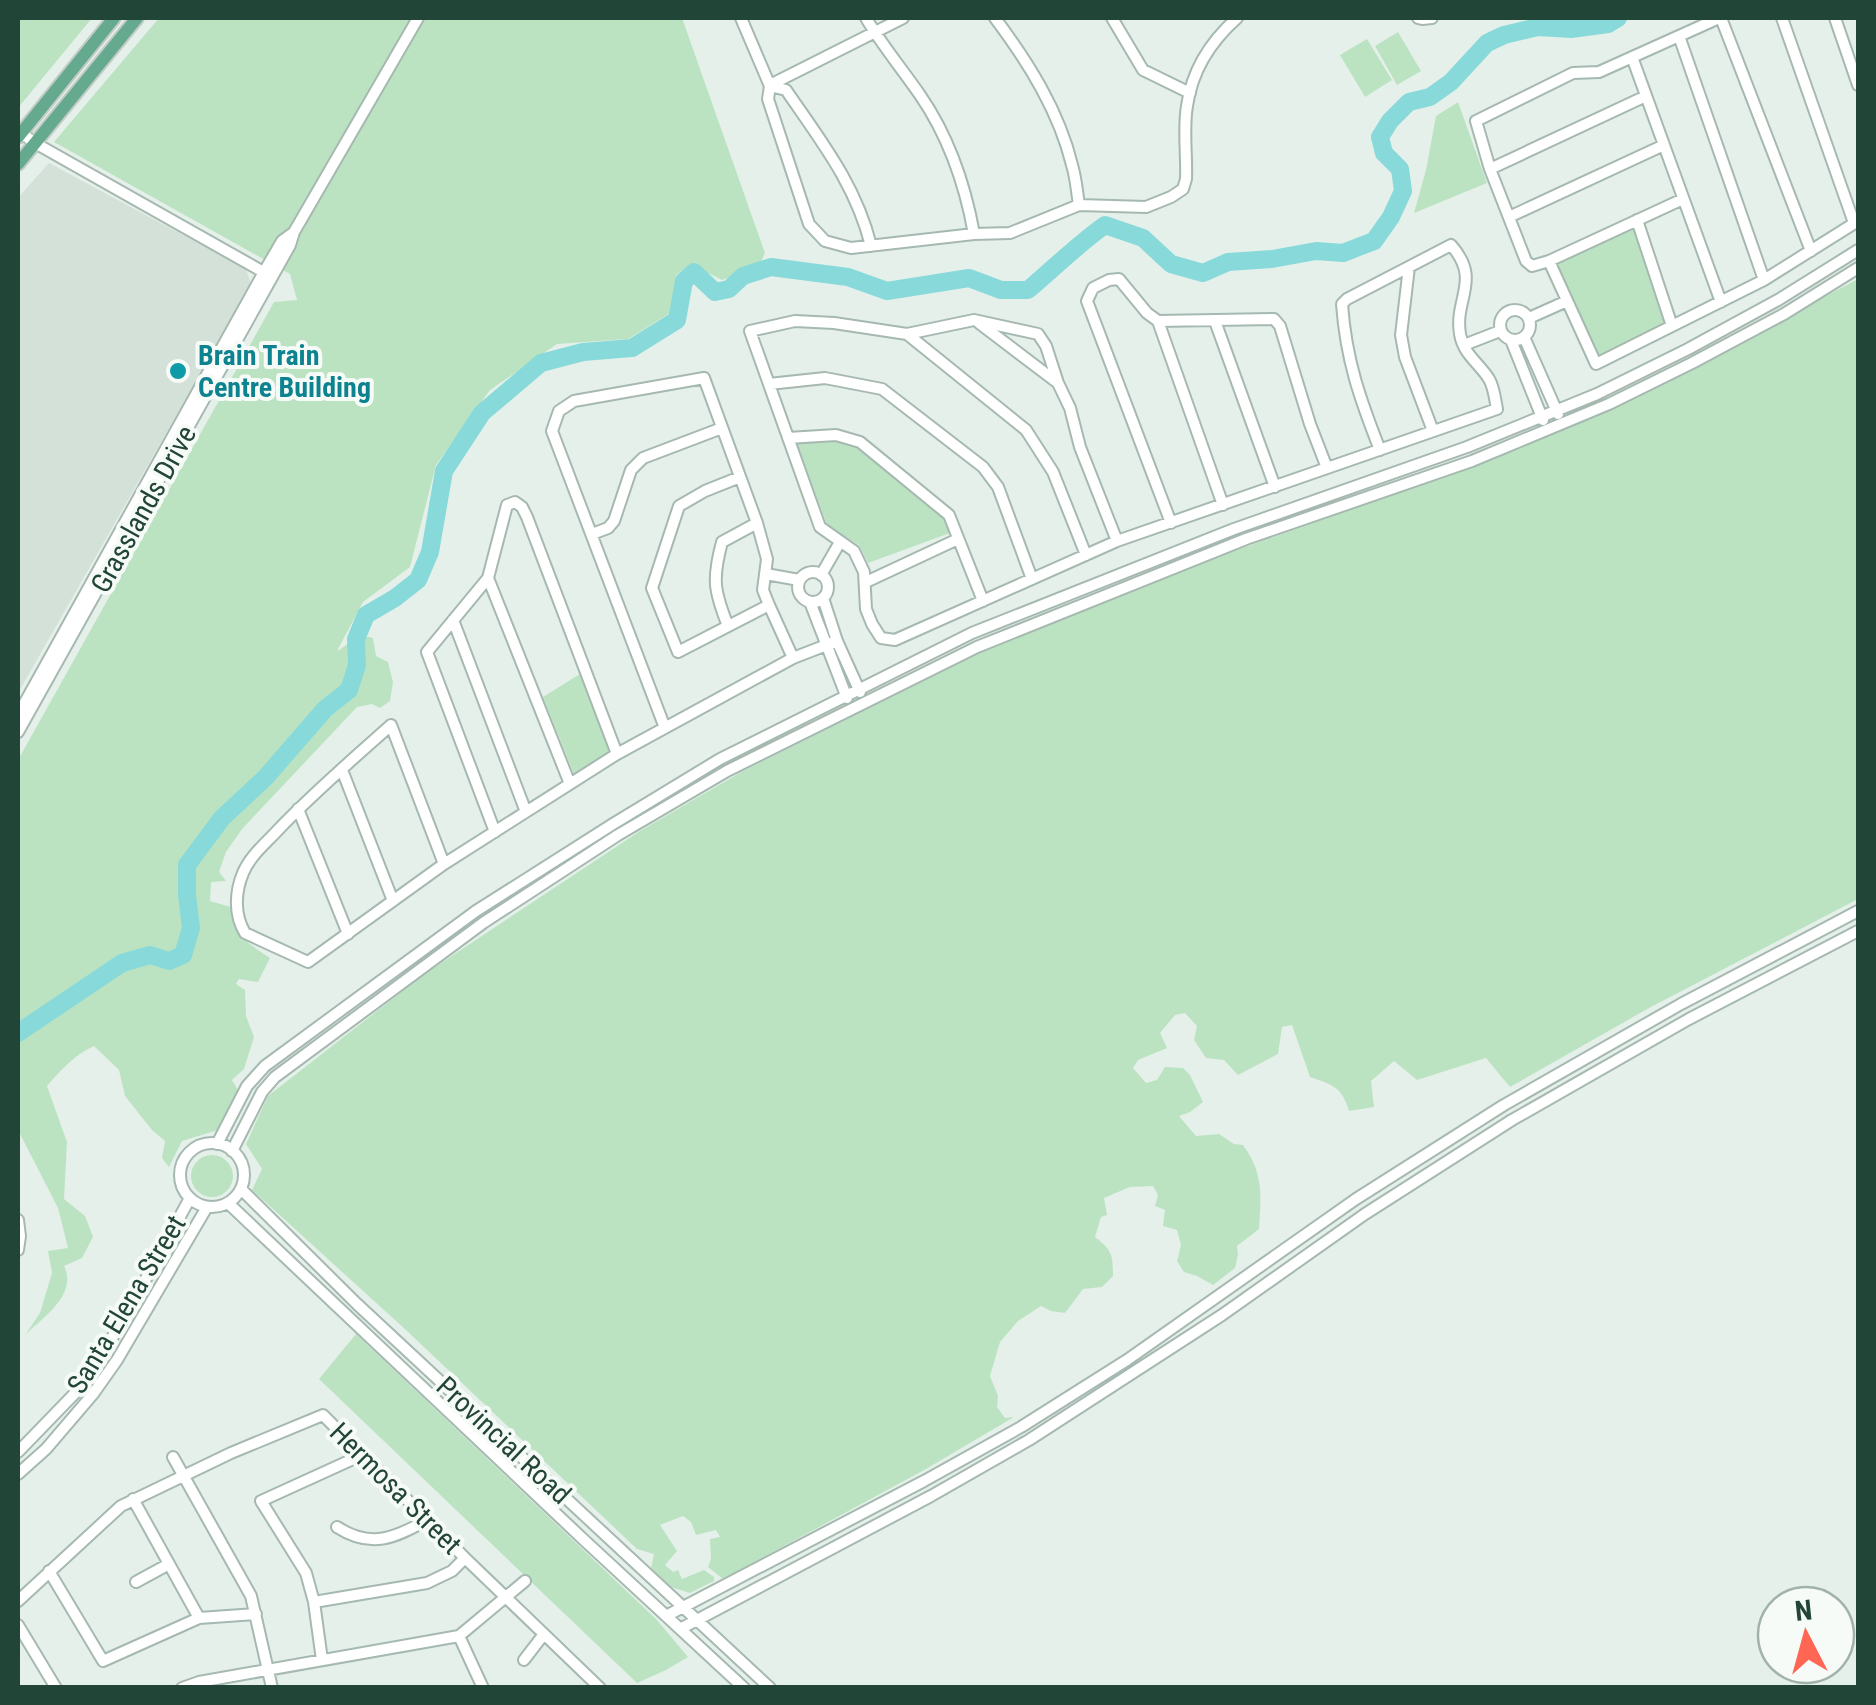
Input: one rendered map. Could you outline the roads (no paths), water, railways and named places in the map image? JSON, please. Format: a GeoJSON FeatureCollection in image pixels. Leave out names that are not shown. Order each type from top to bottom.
{"type":"FeatureCollection","features":[{"type":"Feature","properties":{"kind":"main road"},"geometry":{"type":"LineString","coordinates":[[19,135],[114,18]]}},
{"type":"Feature","properties":{"kind":"main road"},"geometry":{"type":"LineString","coordinates":[[18,164],[137,18]]}},
{"type":"Feature","properties":{"kind":"street","name":"Grasslands Drive"},"geometry":{"type":"LineString","coordinates":[[18,732],[268,274],[282,241],[294,232],[418,18]]}},
{"type":"Feature","properties":{"kind":"street"},"geometry":{"type":"LineString","coordinates":[[741,18],[770,86],[768,99],[808,224],[825,241],[851,248],[1010,233],[1079,205],[1146,207],[1171,197],[1183,189],[1186,179],[1186,109],[1196,71],[1216,37],[1236,18]]}},
{"type":"Feature","properties":{"kind":"street"},"geometry":{"type":"LineString","coordinates":[[866,18],[923,99],[952,156],[966,190],[974,234]]}},
{"type":"Feature","properties":{"kind":"street"},"geometry":{"type":"LineString","coordinates":[[770,86],[902,18]]}},
{"type":"Feature","properties":{"kind":"street"},"geometry":{"type":"LineString","coordinates":[[996,18],[1052,108],[1072,164],[1079,205]]}},
{"type":"Feature","properties":{"kind":"street"},"geometry":{"type":"LineString","coordinates":[[1112,18],[1142,70],[1190,93]]}},
{"type":"Feature","properties":{"kind":"street"},"geometry":{"type":"LineString","coordinates":[[1418,18],[1432,18]]}},
{"type":"Feature","properties":{"kind":"street"},"geometry":{"type":"LineString","coordinates":[[1684,198],[1532,266],[1526,261],[1508,217],[1476,121],[1572,73],[1599,72],[1720,18],[1810,251]]}},
{"type":"Feature","properties":{"kind":"street"},"geometry":{"type":"LineString","coordinates":[[1549,261],[1596,364],[1764,280],[1856,222],[1782,18]]}},
{"type":"Feature","properties":{"kind":"street"},"geometry":{"type":"LineString","coordinates":[[1834,18],[1858,85]]}},
{"type":"Feature","properties":{"kind":"street"},"geometry":{"type":"LineString","coordinates":[[1679,36],[1764,280]]}},
{"type":"Feature","properties":{"kind":"street"},"geometry":{"type":"LineString","coordinates":[[1632,57],[1721,302]]}},
{"type":"Feature","properties":{"kind":"street"},"geometry":{"type":"LineString","coordinates":[[770,86],[786,90],[844,176],[871,246]]}},
{"type":"Feature","properties":{"kind":"street"},"geometry":{"type":"LineString","coordinates":[[1490,170],[1646,96]]}},
{"type":"Feature","properties":{"kind":"street"},"geometry":{"type":"LineString","coordinates":[[19,135],[268,274]]}},
{"type":"Feature","properties":{"kind":"street"},"geometry":{"type":"LineString","coordinates":[[1508,217],[1664,145]]}},
{"type":"Feature","properties":{"kind":"street"},"geometry":{"type":"LineString","coordinates":[[1637,220],[1672,326]]}},
{"type":"Feature","properties":{"kind":"street"},"geometry":{"type":"LineString","coordinates":[[1117,541],[1080,446],[1070,408],[1038,334],[974,320],[907,334],[834,323],[795,322],[750,331],[820,527],[854,551],[864,572],[866,609],[882,638],[894,640],[1117,541],[1433,432],[1497,409],[1492,382],[1468,356],[1460,339],[1459,322],[1468,283],[1458,252],[1451,245],[1342,304],[1355,387],[1380,450]]}},
{"type":"Feature","properties":{"kind":"street"},"geometry":{"type":"LineString","coordinates":[[217,1144],[246,1086],[257,1073],[461,921],[720,759],[972,633],[1199,542],[1466,447],[1597,394],[1778,300],[1858,250]]}},
{"type":"Feature","properties":{"kind":"street"},"geometry":{"type":"LineString","coordinates":[[1409,266],[1401,335],[1405,358],[1433,432]]}},
{"type":"Feature","properties":{"kind":"street"},"geometry":{"type":"LineString","coordinates":[[232,1151],[269,1083],[482,924],[618,835],[712,780],[978,646],[1246,539],[1472,461],[1609,404],[1784,314],[1858,268]]}},
{"type":"Feature","properties":{"kind":"street","name":"Grasslands Drive"},"geometry":{"type":"LineString","coordinates":[[18,715],[268,274]]}},
{"type":"Feature","properties":{"kind":"street"},"geometry":{"type":"LineString","coordinates":[[1170,523],[1088,301],[1093,288],[1108,280],[1119,279],[1147,313],[1158,320],[1274,320],[1280,326],[1327,468]]}},
{"type":"Feature","properties":{"kind":"street"},"geometry":{"type":"LineString","coordinates":[[1529,318],[1567,301]]}},
{"type":"Feature","properties":{"kind":"street"},"geometry":{"type":"LineString","coordinates":[[1500,331],[1500,320],[1511,310],[1521,311],[1529,318],[1530,326],[1524,337],[1511,340]]}},
{"type":"Feature","properties":{"kind":"street"},"geometry":{"type":"LineString","coordinates":[[974,320],[1058,382]]}},
{"type":"Feature","properties":{"kind":"street"},"geometry":{"type":"LineString","coordinates":[[1158,320],[1222,505]]}},
{"type":"Feature","properties":{"kind":"street"},"geometry":{"type":"LineString","coordinates":[[1215,321],[1274,487]]}},
{"type":"Feature","properties":{"kind":"street"},"geometry":{"type":"LineString","coordinates":[[1464,345],[1500,331]]}},
{"type":"Feature","properties":{"kind":"street"},"geometry":{"type":"LineString","coordinates":[[1500,331],[1511,340],[1548,430]]}},
{"type":"Feature","properties":{"kind":"street"},"geometry":{"type":"LineString","coordinates":[[907,334],[1026,430],[1052,472],[1086,555]]}},
{"type":"Feature","properties":{"kind":"street"},"geometry":{"type":"LineString","coordinates":[[1524,337],[1562,424]]}},
{"type":"Feature","properties":{"kind":"street"},"geometry":{"type":"LineString","coordinates":[[665,728],[552,431],[559,410],[574,401],[704,378],[767,558],[763,590],[793,658]]}},
{"type":"Feature","properties":{"kind":"street"},"geometry":{"type":"LineString","coordinates":[[769,384],[824,378],[882,389],[983,468],[998,487],[1032,578]]}},
{"type":"Feature","properties":{"kind":"street"},"geometry":{"type":"LineString","coordinates":[[592,534],[614,522],[632,470],[643,458],[722,428]]}},
{"type":"Feature","properties":{"kind":"street"},"geometry":{"type":"LineString","coordinates":[[788,438],[836,435],[860,442],[949,514],[983,600]]}},
{"type":"Feature","properties":{"kind":"street"},"geometry":{"type":"LineString","coordinates":[[740,477],[679,506],[652,588],[678,652],[769,605]]}},
{"type":"Feature","properties":{"kind":"street"},"geometry":{"type":"LineString","coordinates":[[495,832],[427,652],[488,578],[507,505],[515,502],[528,517],[617,754]]}},
{"type":"Feature","properties":{"kind":"street"},"geometry":{"type":"LineString","coordinates":[[728,626],[717,598],[718,556],[722,542],[757,523]]}},
{"type":"Feature","properties":{"kind":"street"},"geometry":{"type":"LineString","coordinates":[[866,582],[958,539]]}},
{"type":"Feature","properties":{"kind":"street"},"geometry":{"type":"LineString","coordinates":[[821,575],[840,542]]}},
{"type":"Feature","properties":{"kind":"street"},"geometry":{"type":"LineString","coordinates":[[766,574],[800,580],[812,572],[821,575],[828,586],[824,598],[832,643],[851,708]]}},
{"type":"Feature","properties":{"kind":"street"},"geometry":{"type":"LineString","coordinates":[[488,578],[570,784]]}},
{"type":"Feature","properties":{"kind":"street"},"geometry":{"type":"LineString","coordinates":[[800,580],[799,594],[810,602],[864,702]]}},
{"type":"Feature","properties":{"kind":"street"},"geometry":{"type":"LineString","coordinates":[[810,602],[824,598]]}},
{"type":"Feature","properties":{"kind":"street"},"geometry":{"type":"LineString","coordinates":[[454,620],[526,812]]}},
{"type":"Feature","properties":{"kind":"street"},"geometry":{"type":"LineString","coordinates":[[444,864],[391,725],[298,809],[252,858],[244,870],[237,903],[239,923],[245,932],[308,962],[444,864],[617,754],[793,658],[832,643]]}},
{"type":"Feature","properties":{"kind":"street"},"geometry":{"type":"LineString","coordinates":[[342,770],[393,901]]}},
{"type":"Feature","properties":{"kind":"street"},"geometry":{"type":"LineString","coordinates":[[298,809],[348,934]]}},
{"type":"Feature","properties":{"kind":"street"},"geometry":{"type":"LineString","coordinates":[[666,1616],[1021,1427],[1127,1360],[1356,1200],[1504,1105],[1681,1004],[1858,911]]}},
{"type":"Feature","properties":{"kind":"street"},"geometry":{"type":"LineString","coordinates":[[680,1629],[1029,1440],[1512,1120],[1689,1019],[1858,931]]}},
{"type":"Feature","properties":{"kind":"street"},"geometry":{"type":"LineString","coordinates":[[217,1144],[232,1151],[242,1166],[241,1189],[228,1203],[218,1207],[207,1207],[190,1198],[180,1177],[188,1155],[201,1146],[217,1144]]}},
{"type":"Feature","properties":{"kind":"street","name":"Provincial Road"},"geometry":{"type":"LineString","coordinates":[[241,1189],[356,1304],[770,1688]]}},
{"type":"Feature","properties":{"kind":"street","name":"Santa Elena Street"},"geometry":{"type":"LineString","coordinates":[[18,1452],[80,1388],[124,1319],[190,1198]]}},
{"type":"Feature","properties":{"kind":"street","name":"Provincial Road"},"geometry":{"type":"LineString","coordinates":[[228,1203],[744,1688]]}},
{"type":"Feature","properties":{"kind":"street","name":"Santa Elena Street"},"geometry":{"type":"LineString","coordinates":[[18,1474],[46,1449],[93,1394],[207,1207]]}},
{"type":"Feature","properties":{"kind":"street"},"geometry":{"type":"LineString","coordinates":[[18,1220],[18,1250]]}},
{"type":"Feature","properties":{"kind":"street"},"geometry":{"type":"LineString","coordinates":[[1127,1360],[1135,1373]]}},
{"type":"Feature","properties":{"kind":"street","name":"Hermosa Street"},"geometry":{"type":"LineString","coordinates":[[18,1601],[110,1514],[182,1476],[323,1414],[600,1688]]}},
{"type":"Feature","properties":{"kind":"street"},"geometry":{"type":"LineString","coordinates":[[322,1660],[306,1573],[261,1500],[362,1455]]}},
{"type":"Feature","properties":{"kind":"street"},"geometry":{"type":"LineString","coordinates":[[173,1456],[251,1596],[272,1688]]}},
{"type":"Feature","properties":{"kind":"street"},"geometry":{"type":"LineString","coordinates":[[924,1482],[931,1496]]}},
{"type":"Feature","properties":{"kind":"street"},"geometry":{"type":"LineString","coordinates":[[133,1500],[199,1618]]}},
{"type":"Feature","properties":{"kind":"street"},"geometry":{"type":"LineString","coordinates":[[337,1528],[352,1536],[375,1540],[427,1520]]}},
{"type":"Feature","properties":{"kind":"street"},"geometry":{"type":"LineString","coordinates":[[584,1540],[597,1526]]}},
{"type":"Feature","properties":{"kind":"street"},"geometry":{"type":"LineString","coordinates":[[314,1602],[427,1583],[452,1571],[465,1558]]}},
{"type":"Feature","properties":{"kind":"street"},"geometry":{"type":"LineString","coordinates":[[136,1582],[169,1564]]}},
{"type":"Feature","properties":{"kind":"street"},"geometry":{"type":"LineString","coordinates":[[50,1572],[103,1661],[199,1618],[256,1614]]}},
{"type":"Feature","properties":{"kind":"street"},"geometry":{"type":"LineString","coordinates":[[741,1578],[749,1593]]}},
{"type":"Feature","properties":{"kind":"street"},"geometry":{"type":"LineString","coordinates":[[182,1688],[459,1636],[525,1582]]}},
{"type":"Feature","properties":{"kind":"street"},"geometry":{"type":"LineString","coordinates":[[721,1588],[729,1604]]}},
{"type":"Feature","properties":{"kind":"street"},"geometry":{"type":"LineString","coordinates":[[18,1625],[56,1688]]}},
{"type":"Feature","properties":{"kind":"street"},"geometry":{"type":"LineString","coordinates":[[524,1660],[544,1634]]}},
{"type":"Feature","properties":{"kind":"street"},"geometry":{"type":"LineString","coordinates":[[459,1636],[483,1688]]}},
{"type":"Feature","properties":{"kind":"waterway"},"geometry":{"type":"LineString","coordinates":[[18,1033],[122,963],[150,955],[169,961],[183,955],[191,928],[187,865],[222,818],[265,778],[325,709],[349,690],[357,665],[356,639],[366,615],[418,580],[430,552],[444,471],[482,413],[541,363],[583,352],[632,348],[677,320],[684,281],[694,272],[715,292],[729,289],[743,276],[771,267],[848,277],[887,291],[969,278],[1001,290],[1028,290],[1105,225],[1143,238],[1171,264],[1203,273],[1228,262],[1316,251],[1343,253],[1374,241],[1403,191],[1400,169],[1384,153],[1380,137],[1409,102],[1430,97],[1451,82],[1487,43],[1504,35],[1538,27],[1571,29],[1608,24],[1618,18]]}},
{"type":"Feature","properties":{"kind":"place","name":"Brain Train Centre Building"},"geometry":{"type":"Point","coordinates":[178,371]}}]}
